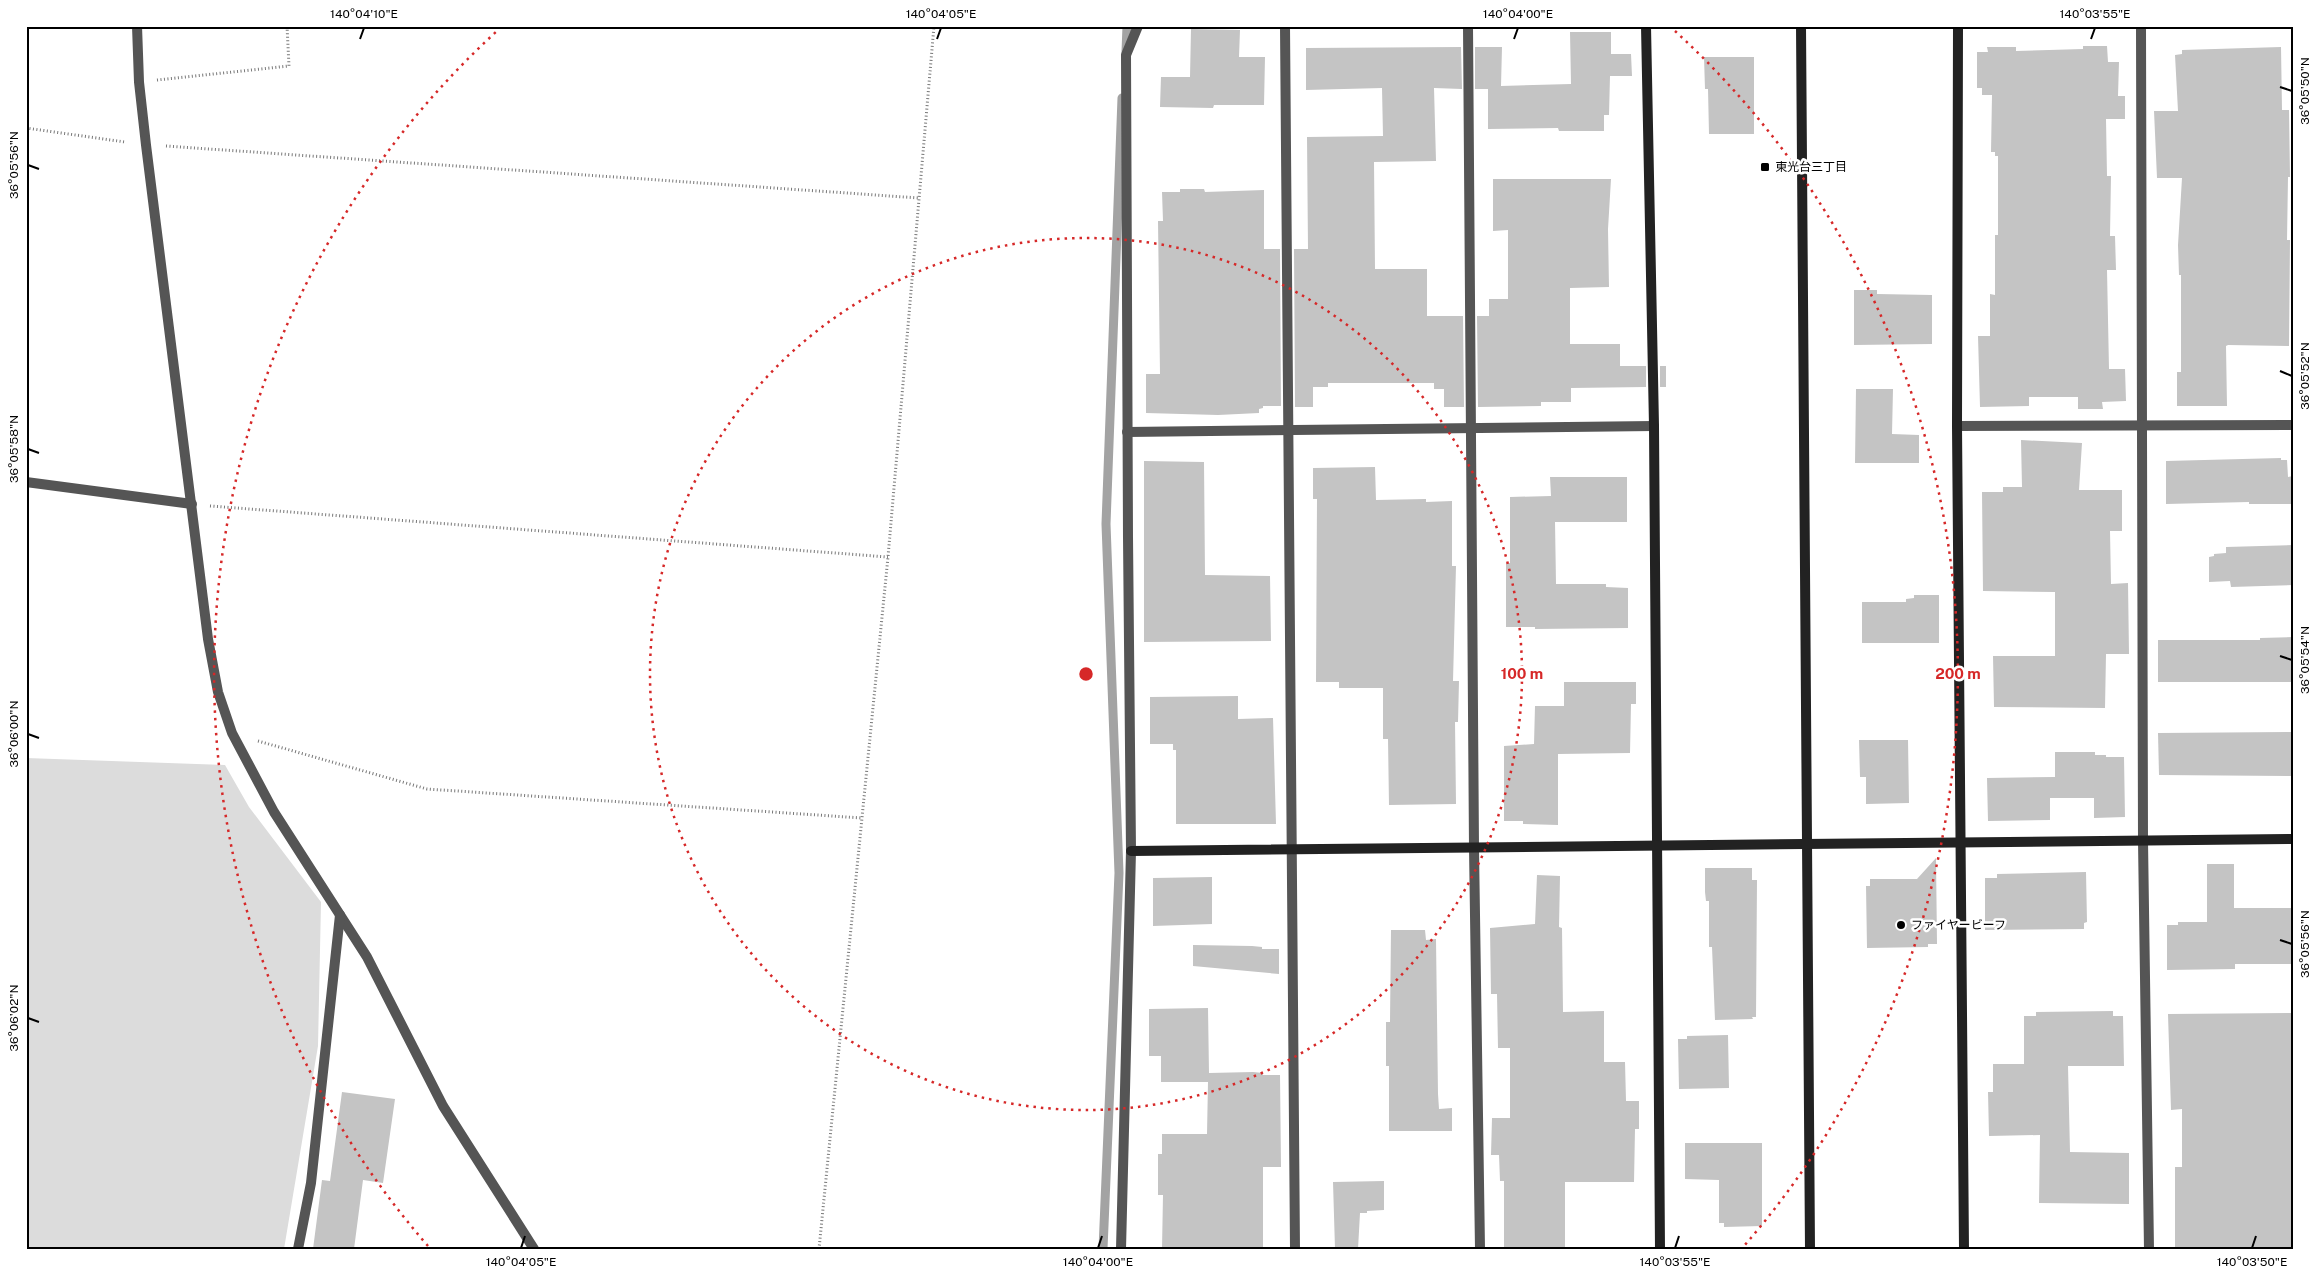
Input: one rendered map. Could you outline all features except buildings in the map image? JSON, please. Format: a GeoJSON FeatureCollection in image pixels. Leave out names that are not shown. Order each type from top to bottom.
{"type":"FeatureCollection","features":[{"type":"Feature","properties":{"kind":"street"},"geometry":{"type":"LineString","coordinates":[[137,26],[139,82],[146,144],[208,639],[218,692],[232,734],[274,812],[367,957],[443,1106],[534,1249]]}},
{"type":"Feature","properties":{"kind":"street"},"geometry":{"type":"LineString","coordinates":[[1121,1249],[1131,850],[1126,55],[1138,26]]}},
{"type":"Feature","properties":{"kind":"street"},"geometry":{"type":"LineString","coordinates":[[1285,26],[1290,849],[1295,1249]]}},
{"type":"Feature","properties":{"kind":"street"},"geometry":{"type":"LineString","coordinates":[[1468,26],[1474,848],[1480,1249]]}},
{"type":"Feature","properties":{"kind":"street"},"geometry":{"type":"LineString","coordinates":[[1646,26],[1654,426],[1660,1249]]}},
{"type":"Feature","properties":{"kind":"street"},"geometry":{"type":"LineString","coordinates":[[1800,26],[1810,1249]]}},
{"type":"Feature","properties":{"kind":"street"},"geometry":{"type":"LineString","coordinates":[[1958,26],[1960,843],[1964,1249]]}},
{"type":"Feature","properties":{"kind":"street"},"geometry":{"type":"LineString","coordinates":[[2141,26],[2143,841],[2149,1249]]}},
{"type":"Feature","properties":{"kind":"street"},"geometry":{"type":"LineString","coordinates":[[1958,426],[2293,425]]}},
{"type":"Feature","properties":{"kind":"street"},"geometry":{"type":"LineString","coordinates":[[1128,432],[1654,426]]}},
{"type":"Feature","properties":{"kind":"street"},"geometry":{"type":"LineString","coordinates":[[26,482],[192,504]]}},
{"type":"Feature","properties":{"kind":"street"},"geometry":{"type":"LineString","coordinates":[[1131,850],[2293,840]]}},
{"type":"Feature","properties":{"kind":"street"},"geometry":{"type":"LineString","coordinates":[[298,1249],[311,1183],[340,915]]}},
{"type":"Feature","properties":{"kind":"path"},"geometry":{"type":"LineString","coordinates":[[139,82],[289,66],[287,26]]}},
{"type":"Feature","properties":{"kind":"path"},"geometry":{"type":"LineString","coordinates":[[819,1249],[888,557],[934,26]]}},
{"type":"Feature","properties":{"kind":"path"},"geometry":{"type":"LineString","coordinates":[[26,128],[146,144],[919,198]]}},
{"type":"Feature","properties":{"kind":"path"},"geometry":{"type":"LineString","coordinates":[[192,504],[888,557]]}},
{"type":"Feature","properties":{"kind":"path"},"geometry":{"type":"LineString","coordinates":[[232,734],[427,789],[862,818]]}},
{"type":"Feature","properties":{"kind":"shaded area"},"geometry":{"type":"Polygon","coordinates":[[[26,758],[225,765],[249,807],[321,902],[318,1046],[284,1249],[26,1249],[26,758]]]}},
{"type":"Feature","properties":{"kind":"waterway"},"geometry":{"type":"LineString","coordinates":[[1126,52],[1127,26]]}},
{"type":"Feature","properties":{"kind":"waterway"},"geometry":{"type":"LineString","coordinates":[[1103,1249],[1119,873],[1106,524],[1122,98]]}},
{"type":"Feature","properties":{"kind":"place","name":"東光台三丁目"},"geometry":{"type":"Point","coordinates":[1765,167]}},
{"type":"Feature","properties":{"kind":"place","name":"ファイヤービーフ"},"geometry":{"type":"Point","coordinates":[1901,925]}}]}
